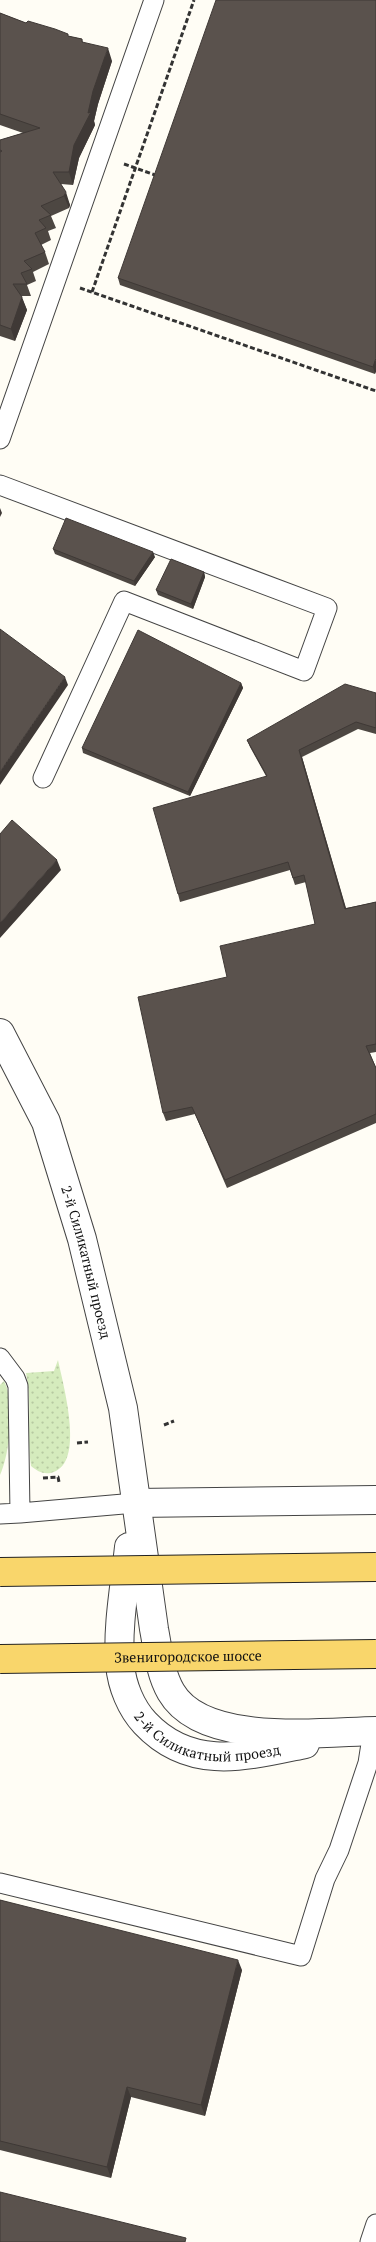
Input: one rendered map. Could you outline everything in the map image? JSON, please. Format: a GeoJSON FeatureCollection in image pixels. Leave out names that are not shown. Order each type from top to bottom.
{"type":"FeatureCollection","features":[{"type":"Feature","properties":{"kind":"main road"},"geometry":{"type":"LineString","coordinates":[[0,1572],[376,1568]]}},
{"type":"Feature","properties":{"kind":"main road","name":"Звенигородское шоссе"},"geometry":{"type":"LineString","coordinates":[[0,1659],[376,1654]]}},
{"type":"Feature","properties":{"kind":"street","name":"2-й Силикатный проезд"},"geometry":{"type":"LineString","coordinates":[[0,1033],[46,1122],[82,1239],[124,1408],[135,1504],[160,1662],[165,1680],[176,1699],[196,1716],[213,1724],[239,1731],[259,1733],[375,1731]]}},
{"type":"Feature","properties":{"kind":"street"},"geometry":{"type":"LineString","coordinates":[[135,1504],[376,1500]]}},
{"type":"Feature","properties":{"kind":"street","name":"2-й Силикатный проезд"},"geometry":{"type":"LineString","coordinates":[[135,1504],[121,1630],[120,1667],[130,1700],[153,1731],[164,1741],[187,1752],[206,1756],[236,1757],[375,1731]]}},
{"type":"Feature","properties":{"kind":"lane"},"geometry":{"type":"LineString","coordinates":[[0,439],[154,0]]}},
{"type":"Feature","properties":{"kind":"lane"},"geometry":{"type":"LineString","coordinates":[[0,485],[327,608],[304,671],[124,601],[43,778]]}},
{"type":"Feature","properties":{"kind":"lane"},"geometry":{"type":"LineString","coordinates":[[0,1358],[15,1378],[18,1386],[20,1513]]}},
{"type":"Feature","properties":{"kind":"lane"},"geometry":{"type":"LineString","coordinates":[[0,1514],[135,1504]]}},
{"type":"Feature","properties":{"kind":"lane"},"geometry":{"type":"LineString","coordinates":[[0,1883],[301,1956],[325,1879],[339,1850],[368,1763],[375,1731]]}},
{"type":"Feature","properties":{"kind":"lane"},"geometry":{"type":"LineString","coordinates":[[370,2242],[376,2224]]}},
{"type":"Feature","properties":{"kind":"path"},"geometry":{"type":"LineString","coordinates":[[92,292],[194,0]]}},
{"type":"Feature","properties":{"kind":"path"},"geometry":{"type":"LineString","coordinates":[[100,156],[159,176]]}},
{"type":"Feature","properties":{"kind":"path"},"geometry":{"type":"LineString","coordinates":[[56,279],[376,391]]}},
{"type":"Feature","properties":{"kind":"path"},"geometry":{"type":"LineString","coordinates":[[164,1425],[174,1421]]}},
{"type":"Feature","properties":{"kind":"path"},"geometry":{"type":"LineString","coordinates":[[77,1443],[88,1442]]}},
{"type":"Feature","properties":{"kind":"path"},"geometry":{"type":"LineString","coordinates":[[58,1477],[60,1482]]}},
{"type":"Feature","properties":{"kind":"green space"},"geometry":{"type":"Polygon","coordinates":[[[58,1360],[67,1402],[70,1436],[69,1452],[64,1463],[56,1471],[46,1473],[39,1472],[31,1466],[29,1396],[26,1373],[54,1371],[58,1360]]]}},
{"type":"Feature","properties":{"kind":"green space"},"geometry":{"type":"Polygon","coordinates":[[[4,1381],[9,1402],[10,1428],[9,1442],[0,1475],[0,1385],[4,1381]]]}},
{"type":"Feature","properties":{"kind":"building"},"geometry":{"type":"Polygon","coordinates":[[[216,0],[376,0],[376,358],[373,367],[118,278],[216,0]]]}},
{"type":"Feature","properties":{"kind":"building"},"geometry":{"type":"Polygon","coordinates":[[[0,13],[26,23],[28,21],[55,29],[68,34],[68,36],[82,39],[82,42],[108,48],[93,91],[88,113],[91,112],[74,145],[69,172],[53,172],[66,192],[64,196],[41,206],[51,215],[39,220],[46,228],[35,233],[45,252],[24,261],[32,269],[21,273],[27,284],[13,284],[22,297],[11,329],[0,325],[0,152],[2,151],[0,150],[0,140],[40,128],[0,114],[0,13]]]}},
{"type":"Feature","properties":{"kind":"building"},"geometry":{"type":"Polygon","coordinates":[[[66,518],[153,552],[134,581],[53,549],[66,518]]]}},
{"type":"Feature","properties":{"kind":"building"},"geometry":{"type":"Polygon","coordinates":[[[171,559],[204,572],[191,604],[156,590],[171,559]]]}},
{"type":"Feature","properties":{"kind":"building"},"geometry":{"type":"Polygon","coordinates":[[[0,629],[65,677],[0,772],[0,629]]]}},
{"type":"Feature","properties":{"kind":"building"},"geometry":{"type":"Polygon","coordinates":[[[138,630],[241,683],[188,792],[82,748],[138,630]]]}},
{"type":"Feature","properties":{"kind":"building"},"geometry":{"type":"Polygon","coordinates":[[[345,684],[376,693],[376,728],[356,722],[299,750],[345,909],[376,902],[376,1044],[366,1046],[376,1068],[376,1114],[225,1180],[192,1107],[163,1113],[138,997],[227,977],[220,946],[315,924],[304,875],[293,878],[288,862],[178,894],[153,808],[267,776],[247,740],[345,684]]]}},
{"type":"Feature","properties":{"kind":"building"},"geometry":{"type":"Polygon","coordinates":[[[12,820],[57,860],[0,923],[0,834],[12,820]]]}},
{"type":"Feature","properties":{"kind":"building"},"geometry":{"type":"Polygon","coordinates":[[[0,1900],[238,1960],[201,2105],[127,2087],[107,2167],[0,2141],[0,1900]]]}},
{"type":"Feature","properties":{"kind":"building"},"geometry":{"type":"Polygon","coordinates":[[[0,2192],[186,2238],[185,2242],[0,2242],[0,2192]]]}}]}
